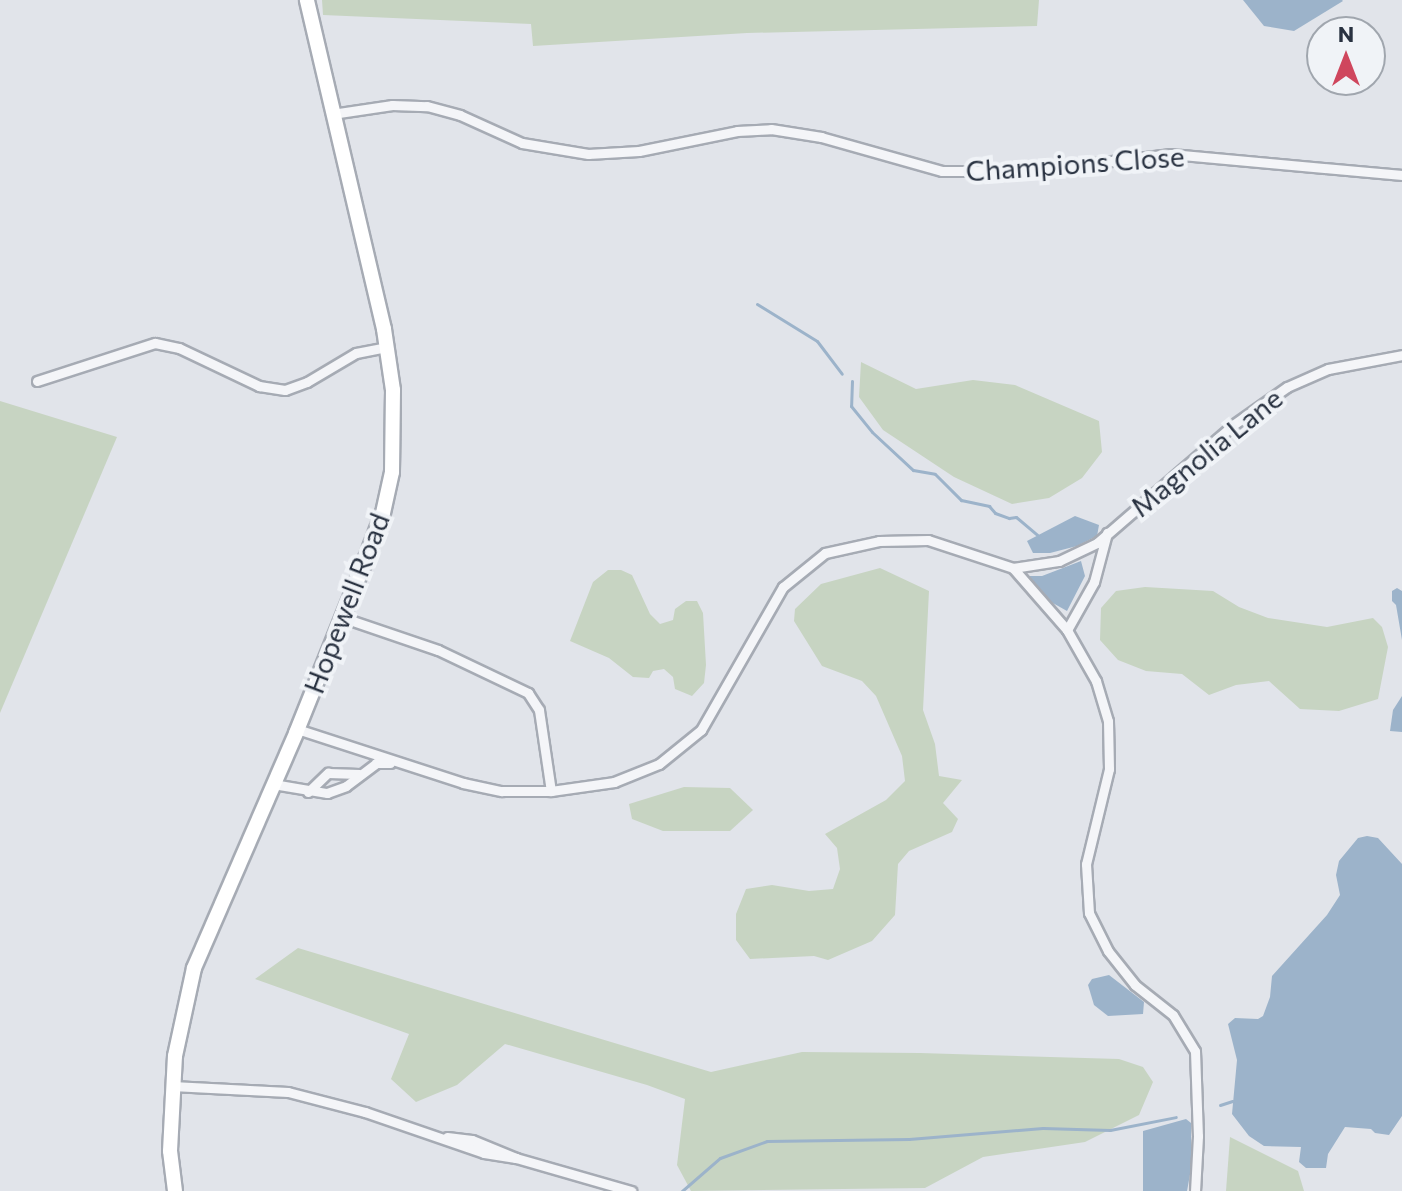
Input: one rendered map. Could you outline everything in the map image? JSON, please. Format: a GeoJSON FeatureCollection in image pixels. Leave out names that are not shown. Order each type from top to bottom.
{"type":"FeatureCollection","features":[{"type":"Feature","properties":{"kind":"street","name":"Hopewell Road"},"geometry":{"type":"LineString","coordinates":[[175,1191],[170,1151],[172,1086],[181,1014],[194,968],[297,729],[383,513],[392,472],[393,390],[387,347],[307,0]]}},
{"type":"Feature","properties":{"kind":"street","name":"Champions Close"},"geometry":{"type":"LineString","coordinates":[[332,114],[392,105],[427,106],[460,115],[522,143],[588,154],[639,151],[737,131],[771,129],[821,137],[942,171],[1027,171],[1171,154],[1402,175]]}},
{"type":"Feature","properties":{"kind":"street"},"geometry":{"type":"LineString","coordinates":[[37,381],[155,343],[179,348],[259,386],[285,390],[307,382],[356,353],[387,347]]}},
{"type":"Feature","properties":{"kind":"street","name":"Magnolia Lane"},"geometry":{"type":"LineString","coordinates":[[1013,568],[1059,561],[1097,543],[1233,425],[1287,387],[1328,369],[1402,355]]}},
{"type":"Feature","properties":{"kind":"street","name":"Magnolia Lane"},"geometry":{"type":"LineString","coordinates":[[1067,630],[1094,582],[1107,533]]}},
{"type":"Feature","properties":{"kind":"street"},"geometry":{"type":"LineString","coordinates":[[297,729],[463,783],[502,791],[551,791],[614,782],[659,764],[701,730],[783,587],[825,553],[879,541],[928,540],[1013,568],[1067,630],[1096,681],[1108,721],[1109,769],[1086,864],[1089,913],[1108,951],[1135,985],[1173,1015],[1195,1051],[1198,1123],[1195,1191]]}},
{"type":"Feature","properties":{"kind":"street"},"geometry":{"type":"LineString","coordinates":[[341,617],[438,650],[528,693],[539,710],[551,791]]}},
{"type":"Feature","properties":{"kind":"street"},"geometry":{"type":"LineString","coordinates":[[273,784],[327,793],[346,786],[376,763],[401,764]]}},
{"type":"Feature","properties":{"kind":"street"},"geometry":{"type":"LineString","coordinates":[[308,792],[328,773],[359,774]]}},
{"type":"Feature","properties":{"kind":"street"},"geometry":{"type":"LineString","coordinates":[[172,1086],[288,1092],[441,1137],[472,1140],[516,1158],[631,1191]]}},
{"type":"Feature","properties":{"kind":"green space"},"geometry":{"type":"Polygon","coordinates":[[[322,0],[1039,0],[1037,26],[747,33],[533,46],[531,24],[323,15],[322,0]]]}},
{"type":"Feature","properties":{"kind":"green space"},"geometry":{"type":"Polygon","coordinates":[[[861,362],[916,389],[973,380],[1015,385],[1099,421],[1102,452],[1082,478],[1049,498],[1012,504],[954,477],[883,430],[859,397],[861,362]]]}},
{"type":"Feature","properties":{"kind":"green space"},"geometry":{"type":"Polygon","coordinates":[[[0,401],[117,437],[0,713],[0,401]]]}},
{"type":"Feature","properties":{"kind":"green space"},"geometry":{"type":"Polygon","coordinates":[[[880,568],[929,591],[923,710],[935,744],[939,776],[962,780],[943,803],[958,819],[952,832],[909,851],[898,864],[895,915],[872,941],[828,960],[814,956],[750,959],[736,940],[736,914],[746,889],[772,885],[809,891],[833,889],[840,869],[837,848],[825,834],[886,800],[905,781],[902,756],[876,696],[862,681],[822,666],[794,621],[795,609],[821,584],[880,568]]]}},
{"type":"Feature","properties":{"kind":"green space"},"geometry":{"type":"Polygon","coordinates":[[[608,570],[621,570],[632,575],[650,614],[660,624],[673,620],[675,609],[686,601],[697,601],[703,613],[706,665],[704,683],[692,696],[675,689],[673,677],[664,669],[653,671],[649,678],[633,677],[609,658],[570,641],[593,582],[608,570]]]}},
{"type":"Feature","properties":{"kind":"green space"},"geometry":{"type":"Polygon","coordinates":[[[1145,587],[1213,591],[1239,607],[1268,618],[1327,627],[1373,618],[1382,627],[1388,647],[1378,699],[1339,711],[1300,709],[1269,681],[1236,685],[1209,695],[1182,674],[1146,671],[1118,660],[1100,640],[1101,608],[1116,591],[1145,587]]]}},
{"type":"Feature","properties":{"kind":"green space"},"geometry":{"type":"Polygon","coordinates":[[[684,787],[730,788],[753,810],[730,831],[663,831],[632,819],[629,804],[684,787]]]}},
{"type":"Feature","properties":{"kind":"green space"},"geometry":{"type":"Polygon","coordinates":[[[298,948],[711,1072],[802,1052],[920,1053],[1119,1059],[1143,1067],[1153,1082],[1139,1115],[1085,1142],[983,1157],[925,1188],[691,1191],[677,1165],[685,1099],[505,1044],[457,1085],[416,1102],[391,1079],[409,1034],[255,979],[298,948]]]}},
{"type":"Feature","properties":{"kind":"green space"},"geometry":{"type":"Polygon","coordinates":[[[1230,1137],[1298,1171],[1304,1191],[1226,1191],[1230,1137]]]}},
{"type":"Feature","properties":{"kind":"water"},"geometry":{"type":"Polygon","coordinates":[[[1243,0],[1343,1],[1318,16],[1306,16],[1306,24],[1294,31],[1264,26],[1243,0]]]}},
{"type":"Feature","properties":{"kind":"water"},"geometry":{"type":"Polygon","coordinates":[[[1075,516],[1099,525],[1097,536],[1077,546],[1050,553],[1033,553],[1027,541],[1075,516]]]}},
{"type":"Feature","properties":{"kind":"water"},"geometry":{"type":"Polygon","coordinates":[[[1081,561],[1085,576],[1067,611],[1051,602],[1027,576],[1042,576],[1081,561]]]}},
{"type":"Feature","properties":{"kind":"water"},"geometry":{"type":"Polygon","coordinates":[[[1397,588],[1402,591],[1402,640],[1396,605],[1392,601],[1392,591],[1397,588]]]}},
{"type":"Feature","properties":{"kind":"water"},"geometry":{"type":"Polygon","coordinates":[[[1402,696],[1402,732],[1390,731],[1393,710],[1402,696]]]}},
{"type":"Feature","properties":{"kind":"water"},"geometry":{"type":"Polygon","coordinates":[[[1358,838],[1378,838],[1402,864],[1402,1116],[1389,1135],[1375,1133],[1371,1129],[1345,1127],[1328,1154],[1326,1168],[1306,1168],[1299,1162],[1301,1147],[1264,1146],[1249,1136],[1232,1114],[1237,1060],[1228,1024],[1235,1018],[1258,1019],[1263,1016],[1270,997],[1272,976],[1327,915],[1340,895],[1336,875],[1339,861],[1358,838]]]}},
{"type":"Feature","properties":{"kind":"water"},"geometry":{"type":"Polygon","coordinates":[[[1109,975],[1144,1002],[1143,1014],[1108,1016],[1094,1005],[1088,985],[1092,979],[1109,975]]]}},
{"type":"Feature","properties":{"kind":"water"},"geometry":{"type":"Polygon","coordinates":[[[1186,1119],[1191,1123],[1191,1169],[1187,1191],[1143,1191],[1143,1131],[1186,1119]]]}},
{"type":"Feature","properties":{"kind":"waterway"},"geometry":{"type":"LineString","coordinates":[[757,304],[817,341],[842,374]]}},
{"type":"Feature","properties":{"kind":"waterway"},"geometry":{"type":"LineString","coordinates":[[852,381],[851,406],[872,432],[913,470],[935,474],[961,500],[989,506],[995,513],[1009,518],[1016,517],[1039,536]]}},
{"type":"Feature","properties":{"kind":"waterway"},"geometry":{"type":"LineString","coordinates":[[1220,1105],[1232,1101]]}},
{"type":"Feature","properties":{"kind":"waterway"},"geometry":{"type":"LineString","coordinates":[[682,1191],[720,1158],[767,1141],[909,1139],[1043,1128],[1110,1130],[1176,1117]]}}]}
